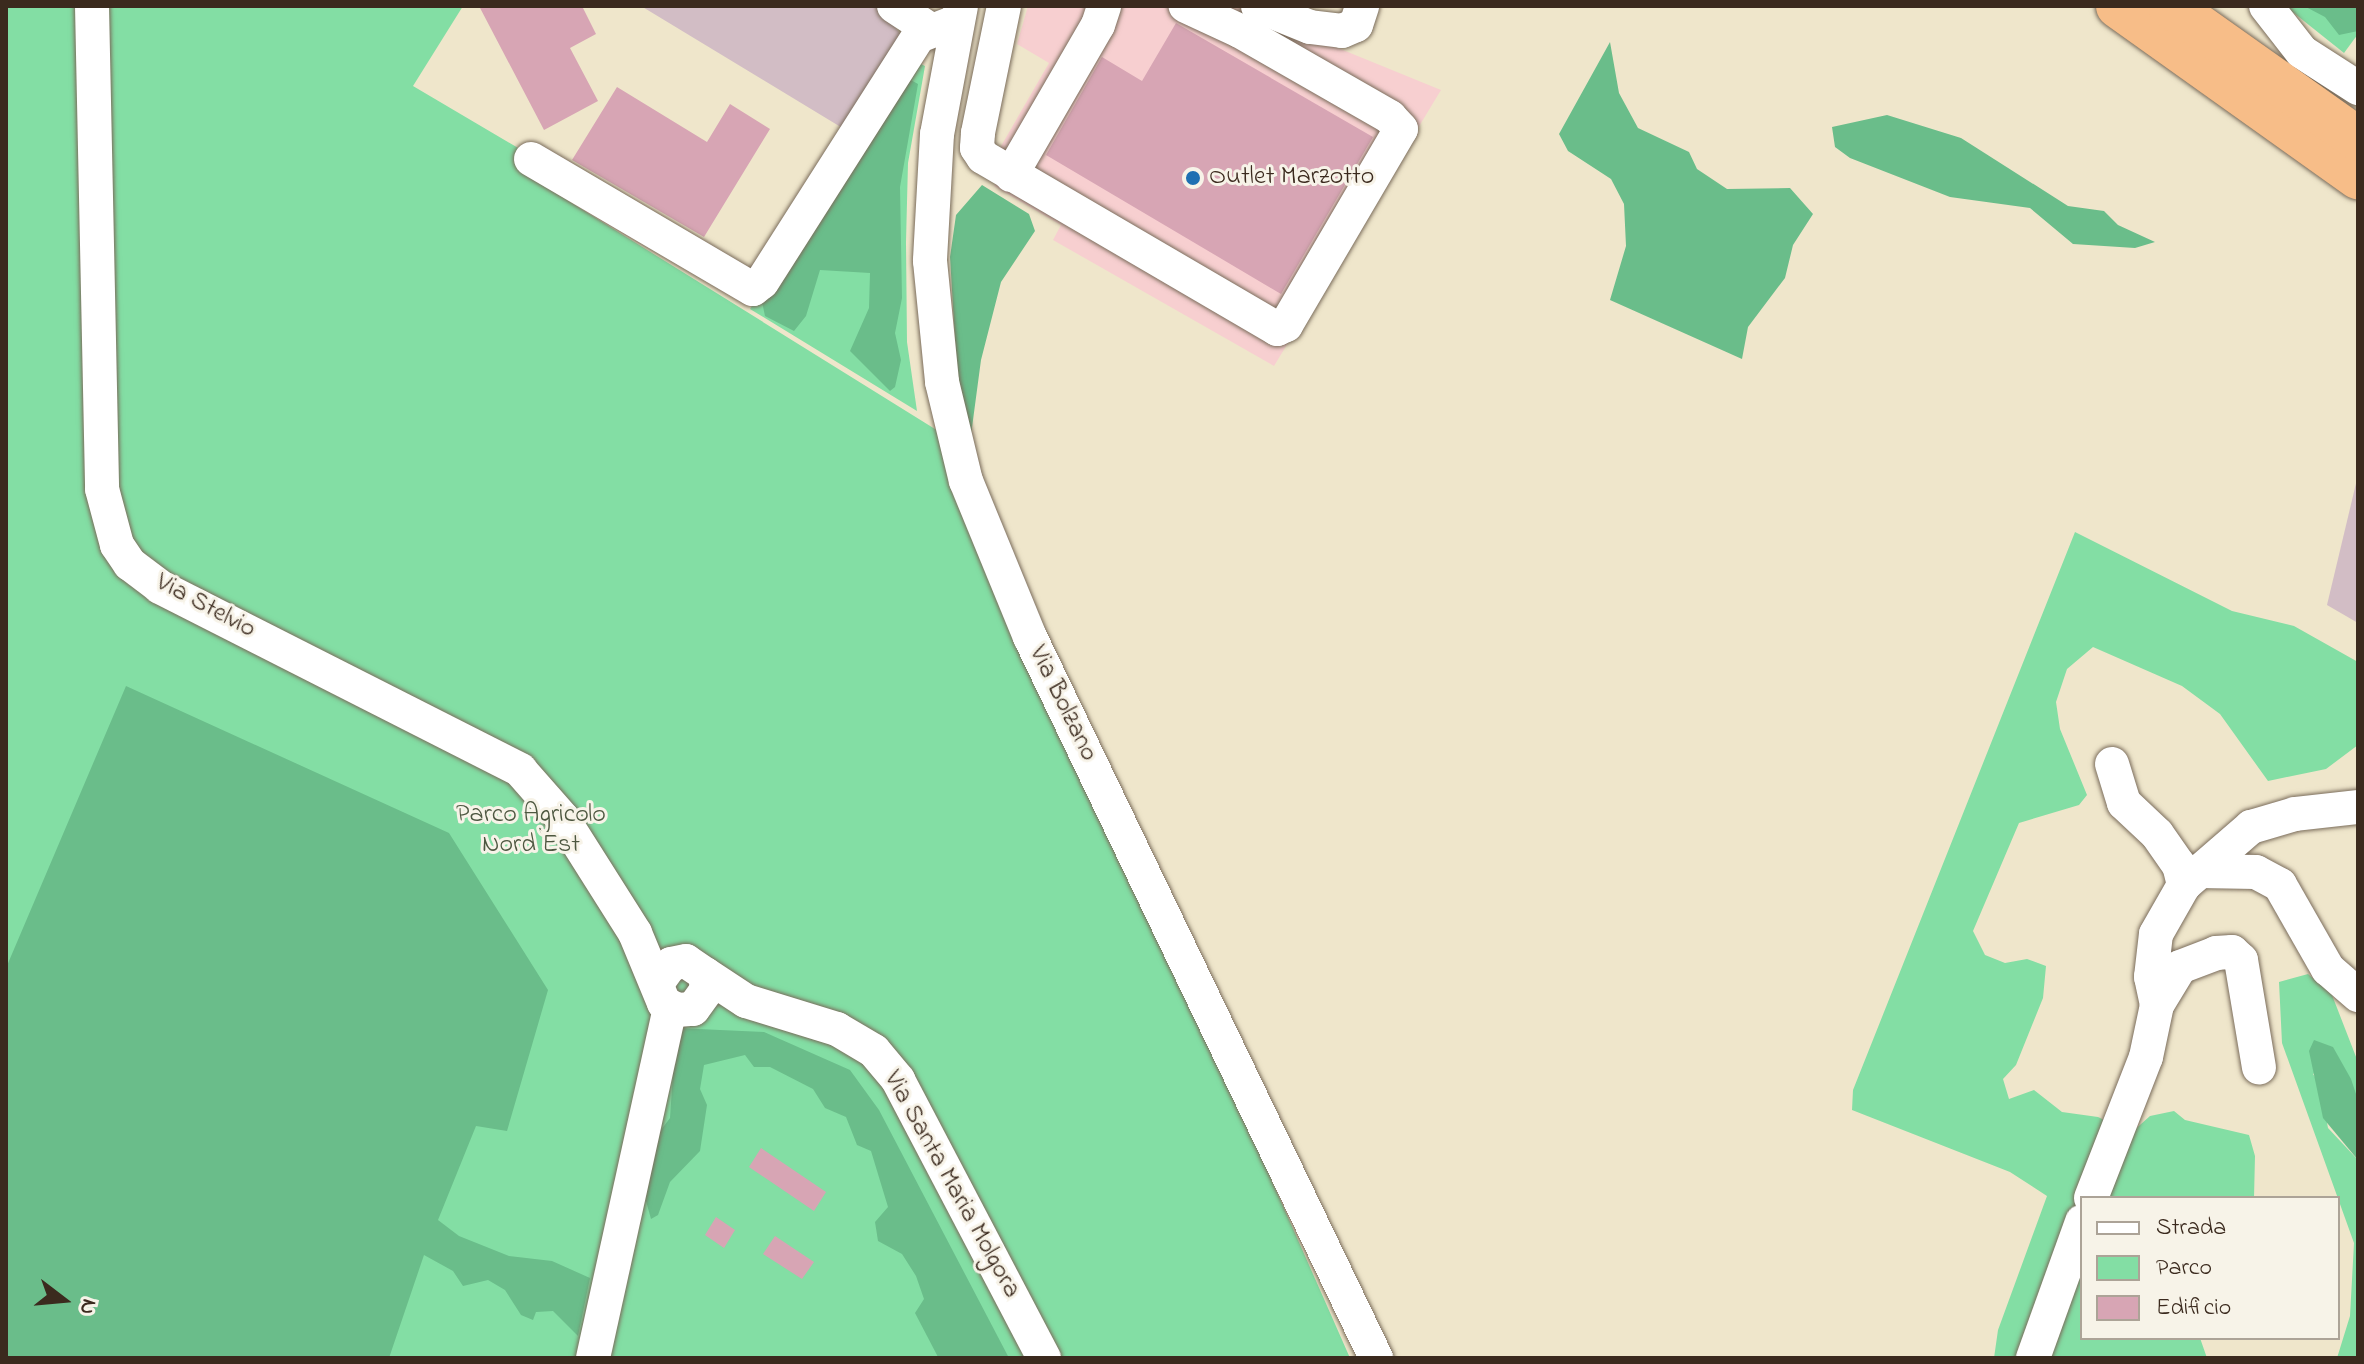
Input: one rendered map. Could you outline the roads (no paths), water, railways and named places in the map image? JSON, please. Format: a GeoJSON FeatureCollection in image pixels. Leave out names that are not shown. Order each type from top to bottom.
{"type":"FeatureCollection","features":[{"type":"Feature","properties":{"kind":"highway"},"geometry":{"type":"LineString","coordinates":[[2118,6],[2358,177]]}},
{"type":"Feature","properties":{"kind":"highway"},"geometry":{"type":"LineString","coordinates":[[2170,6],[2358,139]]}},
{"type":"Feature","properties":{"kind":"street","name":"Via Stelvio"},"geometry":{"type":"LineString","coordinates":[[92,6],[102,489],[117,545],[130,564],[160,587],[520,770],[563,819],[635,933],[682,986]]}},
{"type":"Feature","properties":{"kind":"street"},"geometry":{"type":"LineString","coordinates":[[894,6],[949,19]]}},
{"type":"Feature","properties":{"kind":"street"},"geometry":{"type":"LineString","coordinates":[[1004,6],[989,59],[977,148],[1011,175],[1277,329],[1286,325],[1401,129],[1390,117],[1240,31],[1186,6]]}},
{"type":"Feature","properties":{"kind":"street"},"geometry":{"type":"LineString","coordinates":[[1011,175],[1098,25],[1104,6]]}},
{"type":"Feature","properties":{"kind":"street"},"geometry":{"type":"LineString","coordinates":[[1258,6],[1310,27],[1342,31],[1356,25],[1362,6]]}},
{"type":"Feature","properties":{"kind":"street"},"geometry":{"type":"LineString","coordinates":[[2266,6],[2302,52],[2356,82]]}},
{"type":"Feature","properties":{"kind":"street"},"geometry":{"type":"LineString","coordinates":[[531,159],[753,289],[762,282],[919,36],[949,19]]}},
{"type":"Feature","properties":{"kind":"street","name":"Via Bolzano"},"geometry":{"type":"LineString","coordinates":[[949,19],[937,134],[930,261],[942,382],[966,481],[1030,637],[1376,1358]]}},
{"type":"Feature","properties":{"kind":"street"},"geometry":{"type":"LineString","coordinates":[[2112,764],[2124,803],[2157,834],[2192,878]]}},
{"type":"Feature","properties":{"kind":"street"},"geometry":{"type":"LineString","coordinates":[[2157,1005],[2151,977],[2156,934],[2192,878],[2251,827],[2295,814],[2358,807]]}},
{"type":"Feature","properties":{"kind":"street"},"geometry":{"type":"LineString","coordinates":[[2192,878],[2256,872],[2280,885],[2328,969],[2358,995]]}},
{"type":"Feature","properties":{"kind":"street"},"geometry":{"type":"LineString","coordinates":[[2092,1196],[2146,1057],[2157,1005],[2180,967],[2201,956],[2232,952],[2241,960],[2259,1067]]}},
{"type":"Feature","properties":{"kind":"street"},"geometry":{"type":"LineString","coordinates":[[593,1358],[682,986]]}},
{"type":"Feature","properties":{"kind":"street","name":"Via Santa Maria Molgora"},"geometry":{"type":"LineString","coordinates":[[682,986],[746,1001],[837,1029],[874,1051],[898,1080],[1044,1358]]}},
{"type":"Feature","properties":{"kind":"street"},"geometry":{"type":"LineString","coordinates":[[2033,1358],[2080,1228]]}},
{"type":"Feature","properties":{"kind":"place","name":"Outlet Marzotto"},"geometry":{"type":"Point","coordinates":[1193,178]}},
{"type":"Feature","properties":{"kind":"park label","name":"Parco Agricolo Nord Est"},"geometry":{"type":"Point","coordinates":[531,831]}}]}
